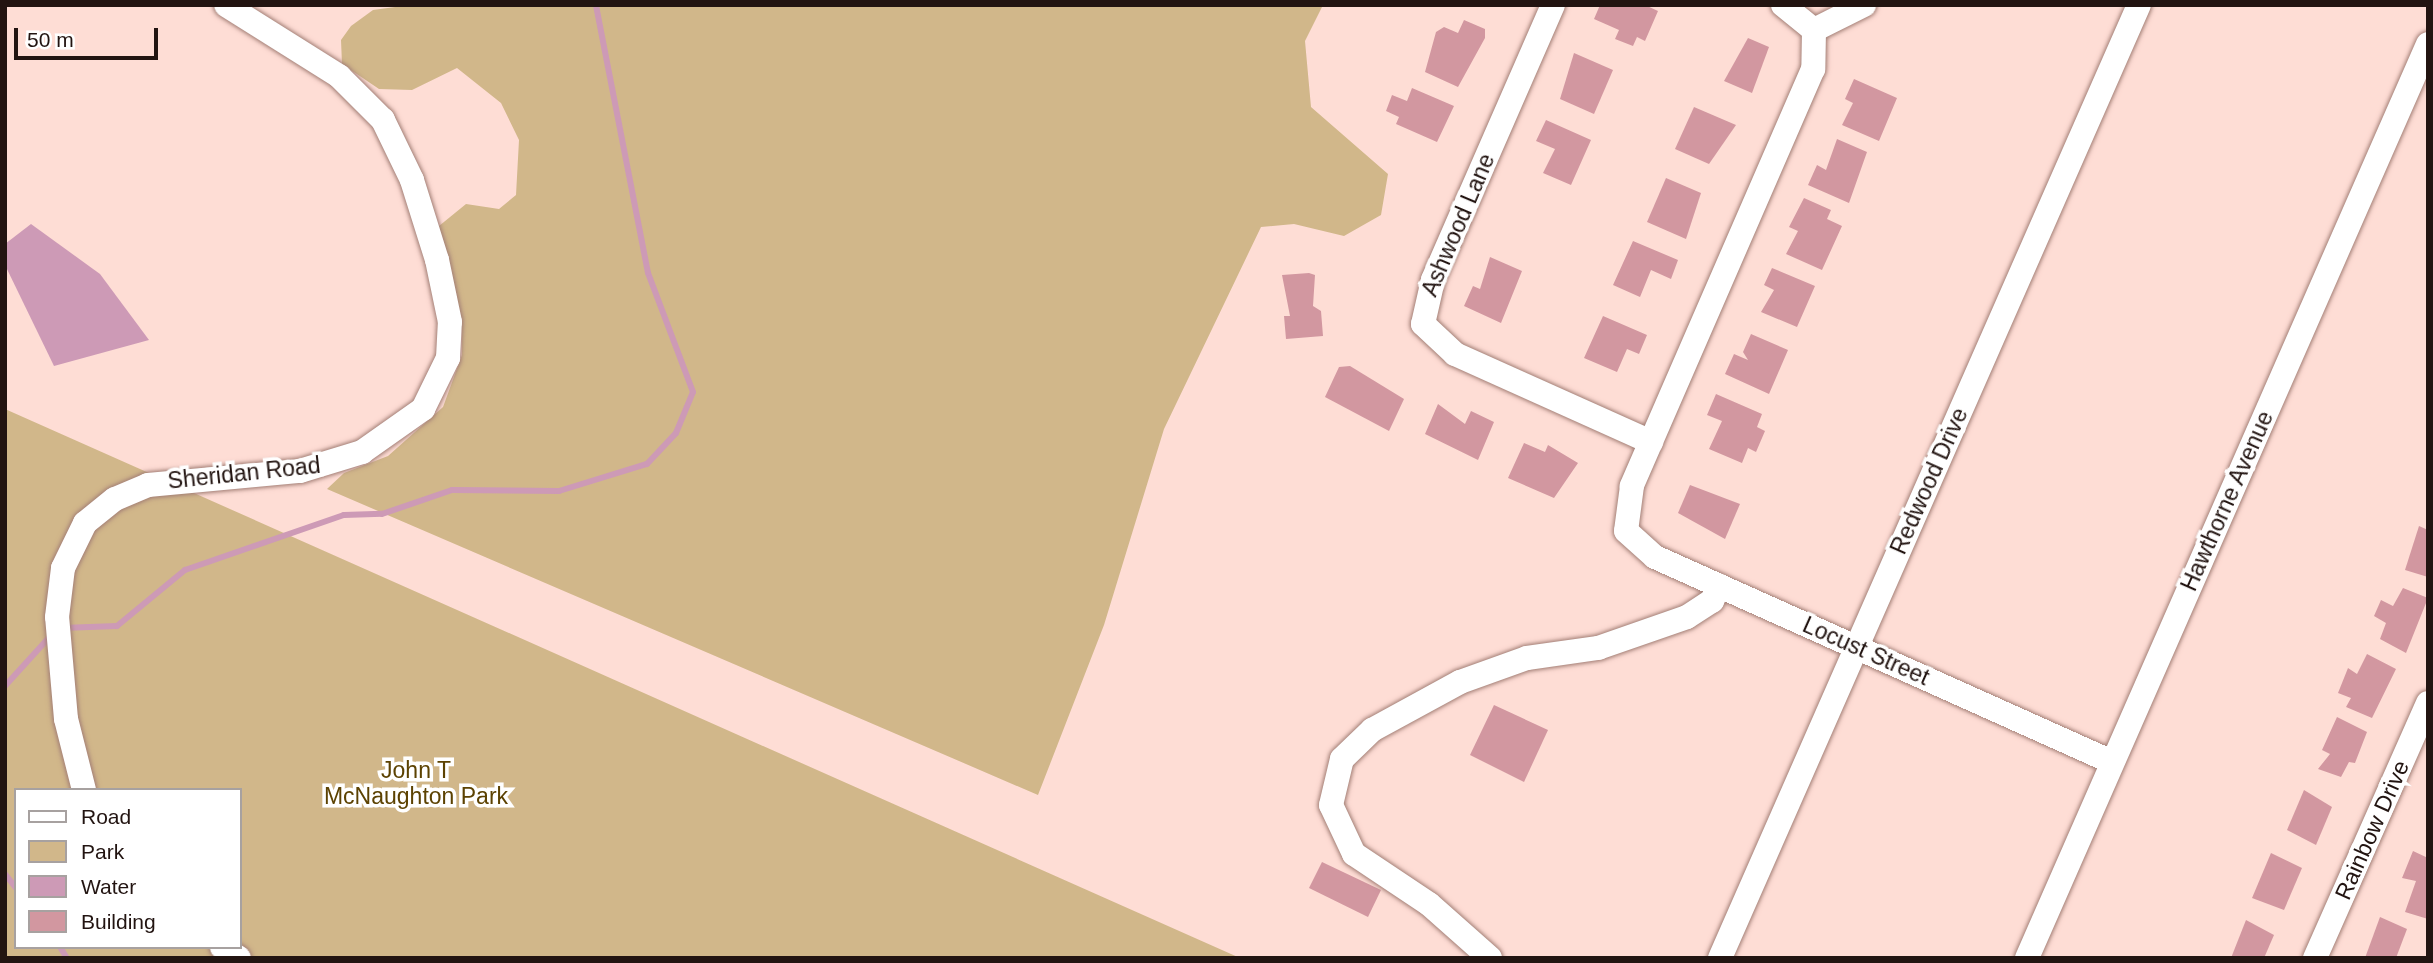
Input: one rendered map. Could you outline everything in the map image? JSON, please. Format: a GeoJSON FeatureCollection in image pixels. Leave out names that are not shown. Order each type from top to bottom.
{"type":"FeatureCollection","features":[{"type":"Feature","properties":{"kind":"street","name":"Sheridan Road"},"geometry":{"type":"LineString","coordinates":[[84,788],[58,653],[57,617],[72,542],[115,499],[162,482],[300,471],[362,452],[412,419],[446,370],[451,333],[437,260],[412,180],[383,120],[339,76],[226,5]]}},
{"type":"Feature","properties":{"kind":"street","name":"Ashwood Lane"},"geometry":{"type":"LineString","coordinates":[[1553,5],[1427,293],[1423,324],[1455,354],[1651,442]]}},
{"type":"Feature","properties":{"kind":"street"},"geometry":{"type":"LineString","coordinates":[[1783,5],[1814,30]]}},
{"type":"Feature","properties":{"kind":"street"},"geometry":{"type":"LineString","coordinates":[[1814,30],[1864,5]]}},
{"type":"Feature","properties":{"kind":"street","name":"Redwood Drive"},"geometry":{"type":"LineString","coordinates":[[1720,958],[2139,5]]}},
{"type":"Feature","properties":{"kind":"street"},"geometry":{"type":"LineString","coordinates":[[1651,442],[1810,77],[1814,30]]}},
{"type":"Feature","properties":{"kind":"street","name":"Hawthorne Avenue"},"geometry":{"type":"LineString","coordinates":[[2027,958],[2428,44]]}},
{"type":"Feature","properties":{"kind":"street","name":"Locust Street"},"geometry":{"type":"LineString","coordinates":[[1651,442],[1628,498],[1626,531],[1644,551],[2112,762]]}},
{"type":"Feature","properties":{"kind":"street"},"geometry":{"type":"LineString","coordinates":[[1490,958],[1429,904],[1354,853],[1331,805],[1342,759],[1372,730],[1460,682],[1687,617],[1712,601],[1719,586]]}},
{"type":"Feature","properties":{"kind":"street","name":"Rainbow Drive"},"geometry":{"type":"LineString","coordinates":[[2315,958],[2428,703]]}},
{"type":"Feature","properties":{"kind":"green space"},"geometry":{"type":"Polygon","coordinates":[[[410,5],[1323,5],[1305,41],[1311,107],[1388,174],[1381,215],[1344,236],[1294,224],[1261,227],[1164,429],[1104,625],[1038,795],[327,489],[344,473],[388,456],[443,407],[462,355],[462,332],[439,226],[466,204],[499,209],[516,195],[519,140],[501,103],[457,68],[412,90],[379,89],[342,64],[341,40],[351,26],[373,10],[410,5]]]}},
{"type":"Feature","properties":{"kind":"green space","name":"John T McNaughton Park"},"geometry":{"type":"Polygon","coordinates":[[[5,409],[1240,958],[5,958],[5,409]]]}},
{"type":"Feature","properties":{"kind":"water"},"geometry":{"type":"Polygon","coordinates":[[[31,224],[100,274],[149,340],[54,366],[5,265],[5,244],[31,224]]]}},
{"type":"Feature","properties":{"kind":"building"},"geometry":{"type":"Polygon","coordinates":[[[1600,5],[1645,5],[1658,11],[1645,41],[1637,37],[1633,46],[1615,39],[1619,30],[1594,19],[1600,5]]]}},
{"type":"Feature","properties":{"kind":"building"},"geometry":{"type":"Polygon","coordinates":[[[1464,20],[1485,29],[1485,38],[1458,87],[1425,72],[1436,32],[1444,27],[1458,33],[1464,20]]]}},
{"type":"Feature","properties":{"kind":"building"},"geometry":{"type":"Polygon","coordinates":[[[1748,38],[1769,47],[1752,93],[1724,81],[1748,38]]]}},
{"type":"Feature","properties":{"kind":"building"},"geometry":{"type":"Polygon","coordinates":[[[1574,53],[1613,70],[1594,114],[1560,99],[1574,53]]]}},
{"type":"Feature","properties":{"kind":"building"},"geometry":{"type":"Polygon","coordinates":[[[1854,79],[1897,98],[1879,141],[1842,125],[1853,103],[1845,99],[1854,79]]]}},
{"type":"Feature","properties":{"kind":"building"},"geometry":{"type":"Polygon","coordinates":[[[1412,88],[1454,106],[1437,142],[1396,124],[1399,117],[1386,111],[1392,95],[1407,101],[1412,88]]]}},
{"type":"Feature","properties":{"kind":"building"},"geometry":{"type":"Polygon","coordinates":[[[1694,107],[1736,125],[1709,164],[1675,149],[1694,107]]]}},
{"type":"Feature","properties":{"kind":"building"},"geometry":{"type":"Polygon","coordinates":[[[1546,120],[1591,140],[1571,185],[1543,173],[1555,149],[1536,141],[1546,120]]]}},
{"type":"Feature","properties":{"kind":"building"},"geometry":{"type":"Polygon","coordinates":[[[1837,139],[1867,152],[1849,203],[1808,185],[1817,165],[1826,170],[1837,139]]]}},
{"type":"Feature","properties":{"kind":"building"},"geometry":{"type":"Polygon","coordinates":[[[1666,178],[1701,193],[1686,239],[1647,222],[1666,178]]]}},
{"type":"Feature","properties":{"kind":"building"},"geometry":{"type":"Polygon","coordinates":[[[1804,198],[1831,210],[1827,219],[1842,226],[1822,270],[1786,254],[1798,231],[1789,227],[1804,198]]]}},
{"type":"Feature","properties":{"kind":"building"},"geometry":{"type":"Polygon","coordinates":[[[1633,241],[1678,260],[1671,279],[1651,270],[1640,297],[1613,285],[1633,241]]]}},
{"type":"Feature","properties":{"kind":"building"},"geometry":{"type":"Polygon","coordinates":[[[1490,257],[1522,271],[1501,323],[1464,306],[1473,286],[1480,289],[1490,257]]]}},
{"type":"Feature","properties":{"kind":"building"},"geometry":{"type":"Polygon","coordinates":[[[1772,268],[1815,286],[1797,327],[1761,312],[1774,290],[1764,285],[1772,268]]]}},
{"type":"Feature","properties":{"kind":"building"},"geometry":{"type":"Polygon","coordinates":[[[1282,275],[1315,275],[1313,306],[1321,311],[1323,336],[1286,339],[1284,316],[1290,316],[1282,275]]]}},
{"type":"Feature","properties":{"kind":"building"},"geometry":{"type":"Polygon","coordinates":[[[1603,316],[1647,335],[1639,354],[1627,349],[1617,372],[1584,358],[1603,316]]]}},
{"type":"Feature","properties":{"kind":"building"},"geometry":{"type":"Polygon","coordinates":[[[1751,334],[1788,350],[1769,394],[1725,374],[1734,354],[1748,360],[1743,352],[1751,334]]]}},
{"type":"Feature","properties":{"kind":"building"},"geometry":{"type":"Polygon","coordinates":[[[1350,366],[1404,399],[1389,431],[1325,397],[1339,367],[1350,366]]]}},
{"type":"Feature","properties":{"kind":"building"},"geometry":{"type":"Polygon","coordinates":[[[1716,394],[1762,414],[1757,427],[1765,431],[1756,452],[1748,448],[1742,463],[1709,449],[1722,421],[1707,415],[1716,394]]]}},
{"type":"Feature","properties":{"kind":"building"},"geometry":{"type":"Polygon","coordinates":[[[1438,404],[1465,424],[1471,411],[1494,422],[1478,460],[1425,434],[1438,404]]]}},
{"type":"Feature","properties":{"kind":"building"},"geometry":{"type":"Polygon","coordinates":[[[1524,443],[1545,452],[1548,445],[1578,463],[1554,498],[1508,478],[1524,443]]]}},
{"type":"Feature","properties":{"kind":"building"},"geometry":{"type":"Polygon","coordinates":[[[1690,485],[1740,504],[1725,539],[1678,513],[1690,485]]]}},
{"type":"Feature","properties":{"kind":"building"},"geometry":{"type":"Polygon","coordinates":[[[2419,526],[2428,530],[2428,577],[2405,570],[2419,526]]]}},
{"type":"Feature","properties":{"kind":"building"},"geometry":{"type":"Polygon","coordinates":[[[2403,588],[2428,598],[2406,653],[2380,639],[2386,623],[2374,616],[2381,600],[2393,606],[2403,588]]]}},
{"type":"Feature","properties":{"kind":"building"},"geometry":{"type":"Polygon","coordinates":[[[2367,654],[2396,669],[2372,718],[2346,707],[2351,698],[2338,693],[2348,668],[2357,674],[2367,654]]]}},
{"type":"Feature","properties":{"kind":"building"},"geometry":{"type":"Polygon","coordinates":[[[1494,705],[1548,730],[1524,782],[1470,755],[1494,705]]]}},
{"type":"Feature","properties":{"kind":"building"},"geometry":{"type":"Polygon","coordinates":[[[2337,717],[2367,732],[2355,763],[2349,762],[2341,777],[2318,769],[2330,754],[2322,750],[2337,717]]]}},
{"type":"Feature","properties":{"kind":"building"},"geometry":{"type":"Polygon","coordinates":[[[2304,790],[2332,807],[2316,845],[2287,830],[2304,790]]]}},
{"type":"Feature","properties":{"kind":"building"},"geometry":{"type":"Polygon","coordinates":[[[2413,851],[2428,858],[2428,919],[2405,912],[2416,881],[2402,878],[2413,851]]]}},
{"type":"Feature","properties":{"kind":"building"},"geometry":{"type":"Polygon","coordinates":[[[2271,853],[2302,868],[2284,910],[2252,898],[2271,853]]]}},
{"type":"Feature","properties":{"kind":"building"},"geometry":{"type":"Polygon","coordinates":[[[1322,862],[1381,890],[1368,917],[1309,888],[1322,862]]]}},
{"type":"Feature","properties":{"kind":"building"},"geometry":{"type":"Polygon","coordinates":[[[2380,917],[2407,929],[2396,958],[2365,958],[2380,917]]]}},
{"type":"Feature","properties":{"kind":"building"},"geometry":{"type":"Polygon","coordinates":[[[2246,920],[2274,935],[2264,958],[2231,958],[2246,920]]]}},
{"type":"Feature","properties":{"kind":"waterway"},"geometry":{"type":"LineString","coordinates":[[62,628],[117,626],[185,570],[344,515],[382,514],[452,490],[559,491],[647,464],[676,433],[693,392],[648,273],[596,5]]}},
{"type":"Feature","properties":{"kind":"waterway"},"geometry":{"type":"LineString","coordinates":[[5,686],[53,633]]}},
{"type":"Feature","properties":{"kind":"waterway"},"geometry":{"type":"LineString","coordinates":[[5,874],[14,885]]}},
{"type":"Feature","properties":{"kind":"waterway"},"geometry":{"type":"LineString","coordinates":[[61,949],[67,958]]}}]}
